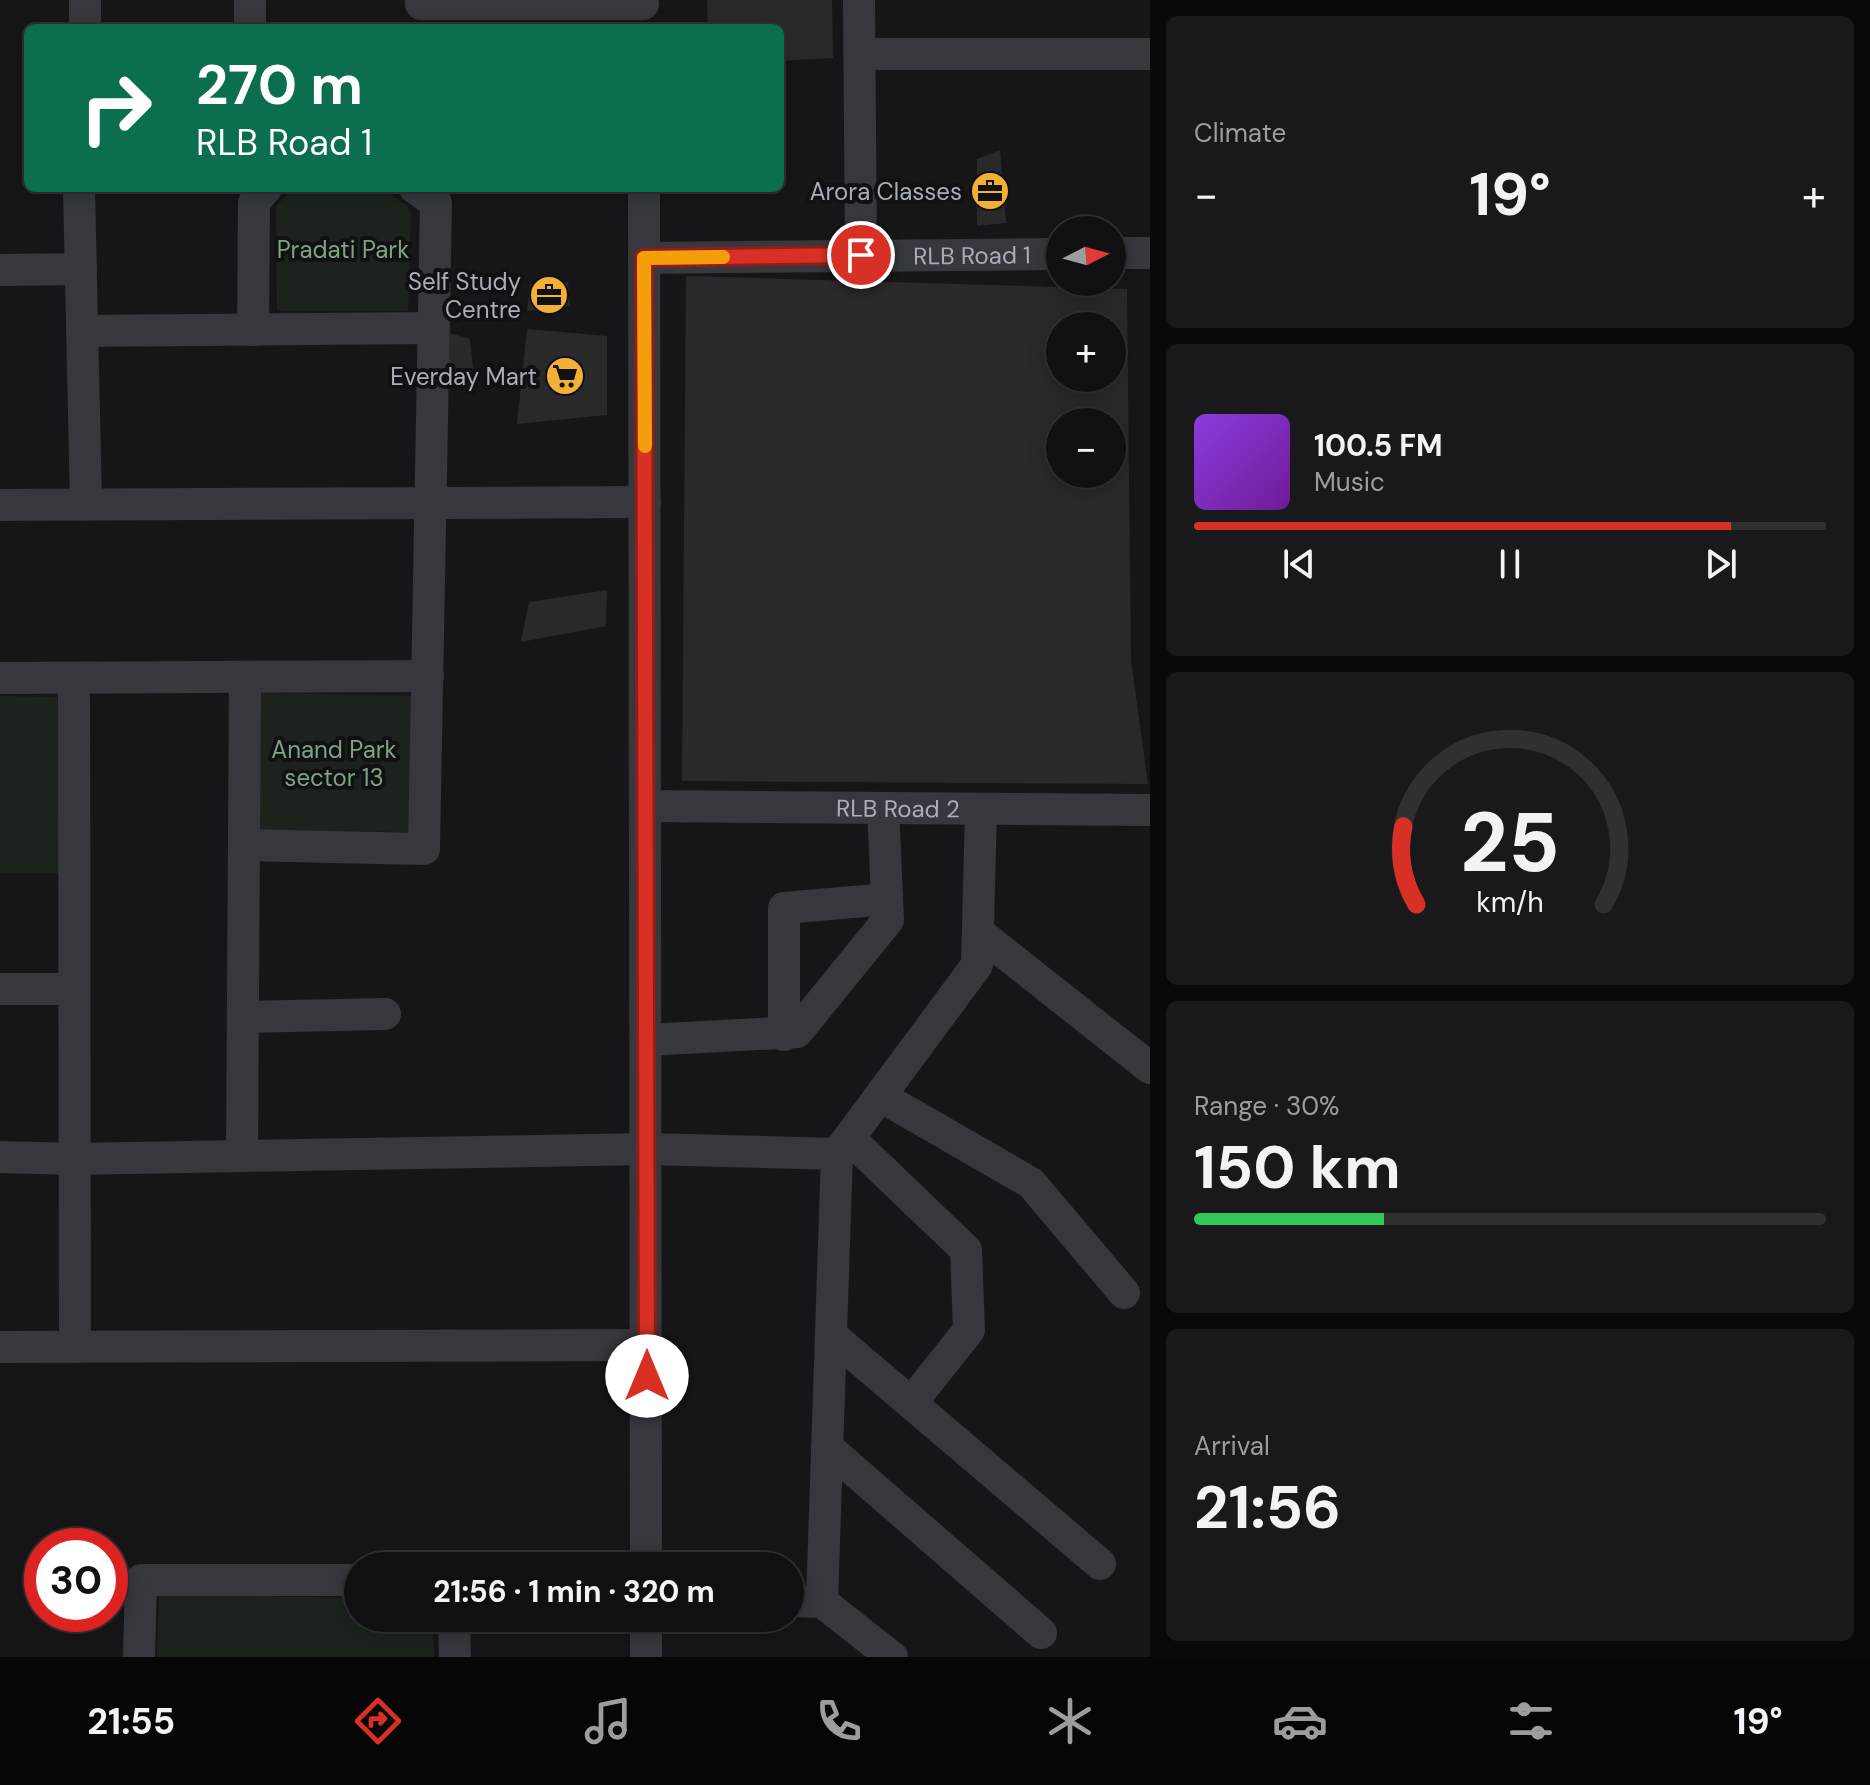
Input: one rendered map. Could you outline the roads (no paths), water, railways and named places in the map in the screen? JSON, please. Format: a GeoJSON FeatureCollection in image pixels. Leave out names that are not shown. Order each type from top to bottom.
{"type":"FeatureCollection","features":[{"type":"Feature","properties":{"kind":"street"},"geometry":{"type":"LineString","coordinates":[[85,0],[85,24]]}},
{"type":"Feature","properties":{"kind":"street"},"geometry":{"type":"LineString","coordinates":[[250,0],[250,24]]}},
{"type":"Feature","properties":{"kind":"street"},"geometry":{"type":"LineString","coordinates":[[421,0],[421,4],[643,11]]}},
{"type":"Feature","properties":{"kind":"street"},"geometry":{"type":"LineString","coordinates":[[859,0],[861,255]]}},
{"type":"Feature","properties":{"kind":"street"},"geometry":{"type":"LineString","coordinates":[[860,54],[1150,54]]}},
{"type":"Feature","properties":{"kind":"street"},"geometry":{"type":"LineString","coordinates":[[79,192],[86,503]]}},
{"type":"Feature","properties":{"kind":"street"},"geometry":{"type":"LineString","coordinates":[[253,330],[254,203],[263,192]]}},
{"type":"Feature","properties":{"kind":"street"},"geometry":{"type":"LineString","coordinates":[[244,845],[424,849],[436,203],[421,192]]}},
{"type":"Feature","properties":{"kind":"street"},"geometry":{"type":"LineString","coordinates":[[644,192],[646,1552]]}},
{"type":"Feature","properties":{"kind":"street"},"geometry":{"type":"LineString","coordinates":[[1126,253],[1150,253]]}},
{"type":"Feature","properties":{"kind":"street","name":"RLB Road 1"},"geometry":{"type":"LineString","coordinates":[[644,258],[1046,254]]}},
{"type":"Feature","properties":{"kind":"street"},"geometry":{"type":"LineString","coordinates":[[0,270],[81,269]]}},
{"type":"Feature","properties":{"kind":"street"},"geometry":{"type":"LineString","coordinates":[[82,331],[434,328]]}},
{"type":"Feature","properties":{"kind":"street"},"geometry":{"type":"LineString","coordinates":[[0,505],[645,502]]}},
{"type":"Feature","properties":{"kind":"street"},"geometry":{"type":"LineString","coordinates":[[0,678],[428,676]]}},
{"type":"Feature","properties":{"kind":"street"},"geometry":{"type":"LineString","coordinates":[[242,1156],[245,677]]}},
{"type":"Feature","properties":{"kind":"street"},"geometry":{"type":"LineString","coordinates":[[74,678],[75,1347]]}},
{"type":"Feature","properties":{"kind":"street","name":"RLB Road 2"},"geometry":{"type":"LineString","coordinates":[[646,806],[1150,810]]}},
{"type":"Feature","properties":{"kind":"street"},"geometry":{"type":"LineString","coordinates":[[646,1040],[797,1032],[888,920],[883,808]]}},
{"type":"Feature","properties":{"kind":"street"},"geometry":{"type":"LineString","coordinates":[[822,1602],[831,1335],[843,1146],[977,965],[981,809]]}},
{"type":"Feature","properties":{"kind":"street"},"geometry":{"type":"LineString","coordinates":[[784,1035],[784,908],[887,899]]}},
{"type":"Feature","properties":{"kind":"street"},"geometry":{"type":"LineString","coordinates":[[978,932],[1150,1068]]}},
{"type":"Feature","properties":{"kind":"street"},"geometry":{"type":"LineString","coordinates":[[0,989],[74,989]]}},
{"type":"Feature","properties":{"kind":"street"},"geometry":{"type":"LineString","coordinates":[[243,1017],[385,1014]]}},
{"type":"Feature","properties":{"kind":"street"},"geometry":{"type":"LineString","coordinates":[[880,1096],[1031,1183],[1124,1293]]}},
{"type":"Feature","properties":{"kind":"street"},"geometry":{"type":"LineString","coordinates":[[0,1157],[74,1159],[843,1146],[966,1250],[969,1330],[911,1403]]}},
{"type":"Feature","properties":{"kind":"street"},"geometry":{"type":"LineString","coordinates":[[831,1335],[1100,1564]]}},
{"type":"Feature","properties":{"kind":"street"},"geometry":{"type":"LineString","coordinates":[[0,1347],[647,1345]]}},
{"type":"Feature","properties":{"kind":"street"},"geometry":{"type":"LineString","coordinates":[[827,1447],[1041,1633]]}},
{"type":"Feature","properties":{"kind":"street"},"geometry":{"type":"LineString","coordinates":[[139,1657],[141,1580],[344,1580]]}},
{"type":"Feature","properties":{"kind":"street"},"geometry":{"type":"LineString","coordinates":[[804,1601],[822,1602],[872,1651]]}},
{"type":"Feature","properties":{"kind":"street"},"geometry":{"type":"LineString","coordinates":[[454,1632],[455,1657]]}},
{"type":"Feature","properties":{"kind":"street"},"geometry":{"type":"LineString","coordinates":[[646,1632],[646,1657]]}},
{"type":"Feature","properties":{"kind":"place","name":"Arora Classes"},"geometry":{"type":"Point","coordinates":[990,191]}},
{"type":"Feature","properties":{"kind":"place","name":"Self Study Centre"},"geometry":{"type":"Point","coordinates":[549,295]}},
{"type":"Feature","properties":{"kind":"place","name":"Everday Mart"},"geometry":{"type":"Point","coordinates":[565,376]}},
{"type":"Feature","properties":{"kind":"park label","name":"Pradati Park"},"geometry":{"type":"Point","coordinates":[343,249]}},
{"type":"Feature","properties":{"kind":"park label","name":"Anand Park sector 13"},"geometry":{"type":"Point","coordinates":[334,763]}}]}
